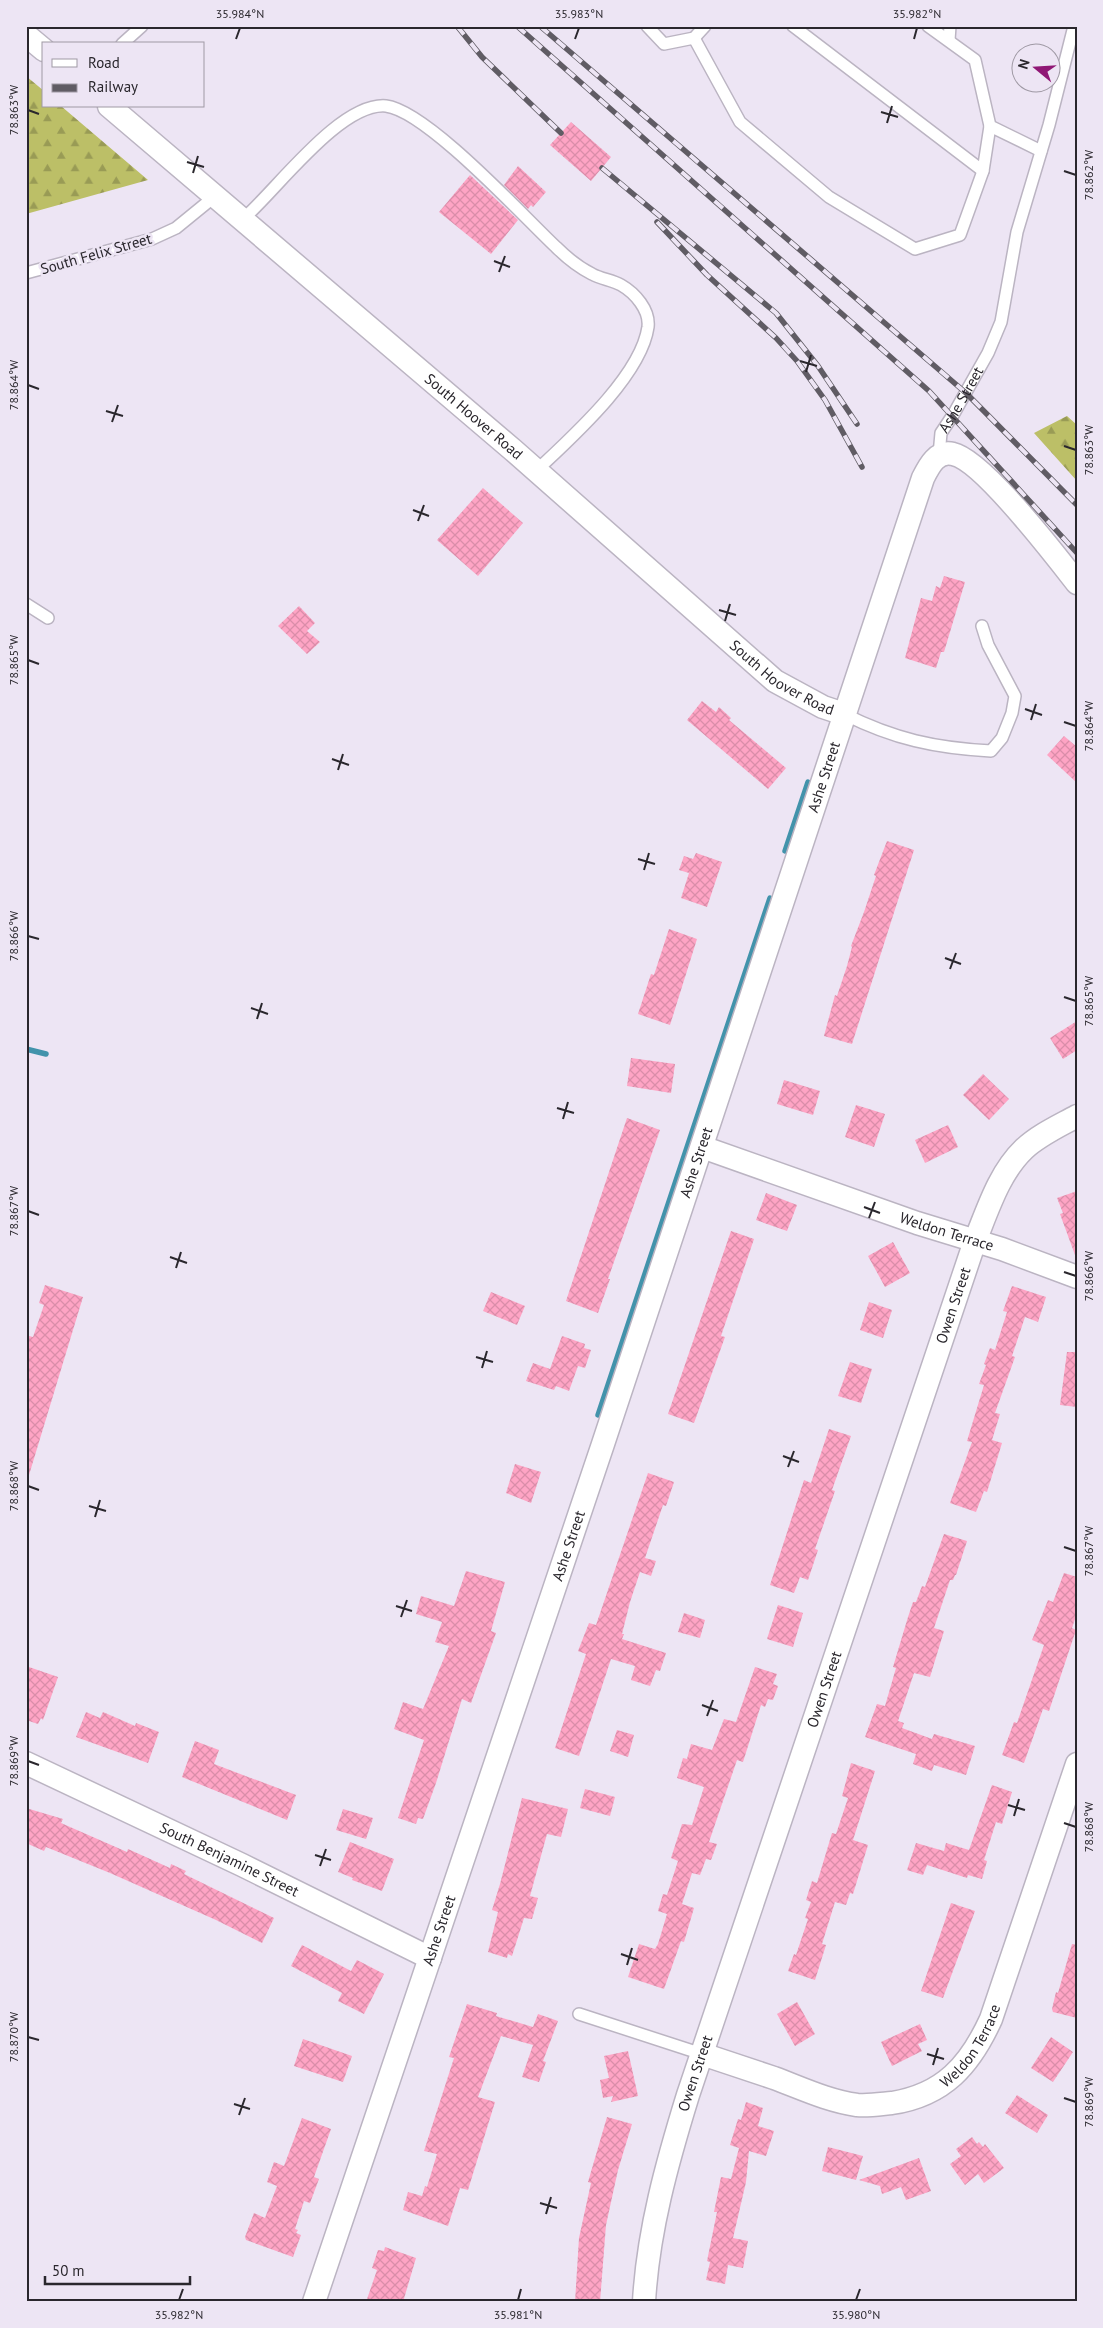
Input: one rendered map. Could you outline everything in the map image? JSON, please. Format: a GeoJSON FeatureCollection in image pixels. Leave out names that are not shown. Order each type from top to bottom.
{"type":"FeatureCollection","features":[{"type":"Feature","properties":{"kind":"street"},"geometry":{"type":"LineString","coordinates":[[26,35],[42,48]]}},
{"type":"Feature","properties":{"kind":"street","name":"South Hoover Road"},"geometry":{"type":"LineString","coordinates":[[111,108],[536,471],[775,681],[823,707],[844,714]]}},
{"type":"Feature","properties":{"kind":"street"},"geometry":{"type":"LineString","coordinates":[[939,455],[952,453],[964,458],[996,486],[1077,583]]}},
{"type":"Feature","properties":{"kind":"street","name":"Ashe Street"},"geometry":{"type":"LineString","coordinates":[[314,2302],[801,852],[844,714],[923,478],[931,463],[939,455]]}},
{"type":"Feature","properties":{"kind":"street","name":"Owen Street"},"geometry":{"type":"LineString","coordinates":[[644,2302],[649,2251],[661,2189],[702,2054],[976,1240],[998,1186],[1015,1160],[1025,1148],[1077,1116]]}},
{"type":"Feature","properties":{"kind":"street","name":"Weldon Terrace"},"geometry":{"type":"LineString","coordinates":[[702,1147],[917,1223],[976,1240],[1077,1277]]}},
{"type":"Feature","properties":{"kind":"street","name":"South Benjamine Street"},"geometry":{"type":"LineString","coordinates":[[26,1763],[233,1860],[430,1958]]}},
{"type":"Feature","properties":{"kind":"street","name":"Weldon Terrace"},"geometry":{"type":"LineString","coordinates":[[702,2054],[829,2099],[859,2105],[902,2101],[936,2089],[950,2080],[968,2061],[980,2043],[991,2019],[1077,1764]]}},
{"type":"Feature","properties":{"kind":"lane"},"geometry":{"type":"LineString","coordinates":[[124,42],[142,26]]}},
{"type":"Feature","properties":{"kind":"lane"},"geometry":{"type":"LineString","coordinates":[[647,26],[664,44],[694,38],[705,26]]}},
{"type":"Feature","properties":{"kind":"lane"},"geometry":{"type":"LineString","coordinates":[[793,26],[983,171]]}},
{"type":"Feature","properties":{"kind":"lane"},"geometry":{"type":"LineString","coordinates":[[694,38],[740,122],[829,197],[915,249],[960,235],[983,171],[990,126],[975,60],[928,26]]}},
{"type":"Feature","properties":{"kind":"lane"},"geometry":{"type":"LineString","coordinates":[[949,40],[950,26]]}},
{"type":"Feature","properties":{"kind":"lane","name":"Ashe Street"},"geometry":{"type":"LineString","coordinates":[[939,455],[941,433],[988,352],[1001,322],[1017,232],[1041,151],[1074,26]]}},
{"type":"Feature","properties":{"kind":"lane"},"geometry":{"type":"LineString","coordinates":[[242,220],[260,205],[331,129],[358,112],[386,106],[416,118],[461,155],[558,249],[592,274],[621,285],[642,303],[648,326],[640,354],[606,401],[536,471]]}},
{"type":"Feature","properties":{"kind":"lane"},"geometry":{"type":"LineString","coordinates":[[990,126],[1041,151]]}},
{"type":"Feature","properties":{"kind":"lane","name":"South Felix Street"},"geometry":{"type":"LineString","coordinates":[[26,273],[152,239],[176,228],[214,197]]}},
{"type":"Feature","properties":{"kind":"lane"},"geometry":{"type":"LineString","coordinates":[[26,604],[48,618]]}},
{"type":"Feature","properties":{"kind":"lane"},"geometry":{"type":"LineString","coordinates":[[844,714],[870,727],[915,742],[959,749],[991,751],[1002,738],[1012,713],[1015,696],[988,645],[982,626]]}},
{"type":"Feature","properties":{"kind":"lane"},"geometry":{"type":"LineString","coordinates":[[579,2014],[702,2054]]}},
{"type":"Feature","properties":{"kind":"green space"},"geometry":{"type":"Polygon","coordinates":[[[26,76],[42,89],[42,108],[63,108],[148,180],[26,214],[26,76]]]}},
{"type":"Feature","properties":{"kind":"green space"},"geometry":{"type":"Polygon","coordinates":[[[1067,416],[1077,425],[1077,481],[1034,433],[1067,416]]]}},
{"type":"Feature","properties":{"kind":"building"},"geometry":{"type":"Polygon","coordinates":[[[571,122],[611,157],[591,181],[550,145],[571,122]]]}},
{"type":"Feature","properties":{"kind":"building"},"geometry":{"type":"Polygon","coordinates":[[[518,166],[546,192],[533,207],[531,205],[528,209],[504,185],[518,166]]]}},
{"type":"Feature","properties":{"kind":"building"},"geometry":{"type":"Polygon","coordinates":[[[470,175],[518,220],[491,254],[439,212],[470,175]]]}},
{"type":"Feature","properties":{"kind":"building"},"geometry":{"type":"Polygon","coordinates":[[[483,488],[523,523],[478,576],[437,540],[483,488]]]}},
{"type":"Feature","properties":{"kind":"building"},"geometry":{"type":"Polygon","coordinates":[[[944,576],[965,582],[944,652],[941,652],[936,668],[905,658],[921,598],[932,601],[936,586],[940,588],[944,576]]]}},
{"type":"Feature","properties":{"kind":"building"},"geometry":{"type":"Polygon","coordinates":[[[299,606],[315,623],[307,631],[320,642],[307,654],[278,626],[299,606]]]}},
{"type":"Feature","properties":{"kind":"building"},"geometry":{"type":"Polygon","coordinates":[[[702,701],[716,712],[719,707],[731,718],[729,720],[786,768],[768,789],[687,720],[702,701]]]}},
{"type":"Feature","properties":{"kind":"building"},"geometry":{"type":"Polygon","coordinates":[[[1064,736],[1077,747],[1077,783],[1047,755],[1064,736]]]}},
{"type":"Feature","properties":{"kind":"building"},"geometry":{"type":"Polygon","coordinates":[[[887,841],[914,850],[852,1044],[824,1036],[835,995],[837,996],[847,966],[851,946],[887,841]]]}},
{"type":"Feature","properties":{"kind":"building"},"geometry":{"type":"Polygon","coordinates":[[[696,853],[722,862],[707,907],[681,898],[689,873],[679,870],[684,856],[693,859],[696,853]]]}},
{"type":"Feature","properties":{"kind":"building"},"geometry":{"type":"Polygon","coordinates":[[[669,929],[697,939],[670,1025],[638,1014],[651,974],[654,975],[669,929]]]}},
{"type":"Feature","properties":{"kind":"building"},"geometry":{"type":"Polygon","coordinates":[[[1077,1021],[1077,1050],[1063,1059],[1050,1038],[1077,1021]]]}},
{"type":"Feature","properties":{"kind":"building"},"geometry":{"type":"Polygon","coordinates":[[[631,1058],[675,1064],[671,1093],[627,1086],[631,1058]]]}},
{"type":"Feature","properties":{"kind":"building"},"geometry":{"type":"Polygon","coordinates":[[[983,1074],[1009,1099],[989,1120],[963,1095],[983,1074]]]}},
{"type":"Feature","properties":{"kind":"building"},"geometry":{"type":"Polygon","coordinates":[[[784,1080],[820,1091],[813,1115],[777,1104],[784,1080]]]}},
{"type":"Feature","properties":{"kind":"building"},"geometry":{"type":"Polygon","coordinates":[[[856,1105],[885,1114],[874,1147],[845,1137],[856,1105]]]}},
{"type":"Feature","properties":{"kind":"building"},"geometry":{"type":"Polygon","coordinates":[[[627,1118],[660,1130],[598,1313],[566,1301],[627,1118]]]}},
{"type":"Feature","properties":{"kind":"building"},"geometry":{"type":"Polygon","coordinates":[[[948,1125],[958,1147],[925,1163],[915,1140],[948,1125]]]}},
{"type":"Feature","properties":{"kind":"building"},"geometry":{"type":"Polygon","coordinates":[[[1077,1191],[1077,1255],[1075,1255],[1060,1214],[1063,1213],[1057,1198],[1077,1191]]]}},
{"type":"Feature","properties":{"kind":"building"},"geometry":{"type":"Polygon","coordinates":[[[766,1193],[797,1205],[787,1231],[756,1220],[766,1193]]]}},
{"type":"Feature","properties":{"kind":"building"},"geometry":{"type":"Polygon","coordinates":[[[731,1231],[754,1239],[721,1336],[725,1337],[694,1423],[668,1414],[731,1231]]]}},
{"type":"Feature","properties":{"kind":"building"},"geometry":{"type":"Polygon","coordinates":[[[893,1242],[910,1273],[885,1287],[868,1256],[893,1242]]]}},
{"type":"Feature","properties":{"kind":"building"},"geometry":{"type":"Polygon","coordinates":[[[45,1285],[83,1297],[29,1475],[26,1474],[26,1346],[29,1336],[33,1337],[44,1305],[39,1303],[45,1285]]]}},
{"type":"Feature","properties":{"kind":"building"},"geometry":{"type":"Polygon","coordinates":[[[1012,1286],[1046,1297],[1038,1322],[1025,1317],[1012,1356],[1015,1357],[995,1413],[1000,1414],[992,1440],[1002,1443],[987,1492],[984,1491],[976,1512],[950,1503],[972,1442],[967,1441],[984,1385],[979,1384],[986,1365],[984,1364],[990,1348],[995,1350],[1007,1312],[1003,1311],[1012,1286]]]}},
{"type":"Feature","properties":{"kind":"building"},"geometry":{"type":"Polygon","coordinates":[[[491,1292],[525,1306],[517,1325],[483,1311],[491,1292]]]}},
{"type":"Feature","properties":{"kind":"building"},"geometry":{"type":"Polygon","coordinates":[[[869,1302],[892,1310],[883,1338],[860,1330],[869,1302]]]}},
{"type":"Feature","properties":{"kind":"building"},"geometry":{"type":"Polygon","coordinates":[[[562,1336],[585,1344],[584,1348],[591,1350],[585,1368],[578,1366],[569,1391],[556,1386],[554,1390],[526,1381],[533,1363],[550,1369],[562,1336]]]}},
{"type":"Feature","properties":{"kind":"building"},"geometry":{"type":"Polygon","coordinates":[[[1067,1352],[1077,1352],[1077,1407],[1060,1405],[1067,1352]]]}},
{"type":"Feature","properties":{"kind":"building"},"geometry":{"type":"Polygon","coordinates":[[[850,1362],[872,1369],[861,1403],[838,1396],[850,1362]]]}},
{"type":"Feature","properties":{"kind":"building"},"geometry":{"type":"Polygon","coordinates":[[[829,1429],[851,1436],[832,1490],[835,1491],[815,1549],[818,1550],[808,1580],[800,1577],[794,1593],[770,1585],[804,1480],[811,1483],[829,1429]]]}},
{"type":"Feature","properties":{"kind":"building"},"geometry":{"type":"Polygon","coordinates":[[[515,1464],[541,1472],[531,1503],[506,1493],[515,1464]]]}},
{"type":"Feature","properties":{"kind":"building"},"geometry":{"type":"Polygon","coordinates":[[[648,1473],[674,1482],[666,1506],[663,1505],[645,1558],[656,1561],[651,1576],[640,1572],[630,1602],[622,1639],[666,1653],[660,1671],[656,1670],[650,1686],[631,1680],[635,1666],[611,1659],[579,1756],[555,1748],[586,1654],[578,1651],[589,1623],[596,1625],[648,1473]]]}},
{"type":"Feature","properties":{"kind":"building"},"geometry":{"type":"Polygon","coordinates":[[[944,1534],[967,1541],[956,1575],[953,1580],[950,1580],[934,1628],[944,1631],[930,1677],[914,1673],[898,1721],[904,1723],[902,1728],[932,1739],[934,1734],[975,1746],[966,1775],[934,1765],[932,1771],[913,1764],[916,1754],[865,1737],[877,1704],[885,1706],[896,1668],[893,1667],[913,1602],[916,1602],[922,1586],[925,1587],[944,1534]]]}},
{"type":"Feature","properties":{"kind":"building"},"geometry":{"type":"Polygon","coordinates":[[[466,1571],[505,1582],[491,1631],[496,1633],[471,1703],[462,1699],[423,1819],[418,1818],[416,1824],[398,1818],[424,1740],[394,1729],[403,1702],[423,1709],[449,1646],[435,1642],[442,1622],[416,1614],[421,1596],[454,1606],[466,1571]]]}},
{"type":"Feature","properties":{"kind":"building"},"geometry":{"type":"Polygon","coordinates":[[[1064,1573],[1077,1577],[1077,1613],[1072,1628],[1076,1630],[1049,1711],[1043,1709],[1024,1763],[1002,1755],[1014,1722],[1017,1723],[1044,1645],[1032,1640],[1048,1600],[1053,1602],[1064,1573]]]}},
{"type":"Feature","properties":{"kind":"building"},"geometry":{"type":"Polygon","coordinates":[[[778,1605],[803,1613],[793,1647],[767,1639],[778,1605]]]}},
{"type":"Feature","properties":{"kind":"building"},"geometry":{"type":"Polygon","coordinates":[[[684,1613],[705,1620],[700,1638],[678,1632],[684,1613]]]}},
{"type":"Feature","properties":{"kind":"building"},"geometry":{"type":"Polygon","coordinates":[[[29,1667],[58,1677],[43,1720],[41,1718],[38,1724],[26,1720],[26,1675],[29,1667]]]}},
{"type":"Feature","properties":{"kind":"building"},"geometry":{"type":"Polygon","coordinates":[[[755,1667],[777,1674],[773,1684],[778,1686],[773,1700],[768,1699],[765,1707],[761,1705],[743,1762],[737,1760],[709,1842],[717,1844],[711,1860],[706,1859],[700,1875],[692,1873],[682,1904],[694,1908],[684,1942],[681,1941],[664,1989],[628,1977],[639,1944],[655,1949],[658,1944],[667,1914],[658,1911],[663,1894],[667,1895],[678,1861],[671,1858],[682,1824],[692,1825],[704,1787],[677,1778],[683,1758],[687,1759],[691,1744],[712,1750],[724,1719],[736,1722],[755,1667]]]}},
{"type":"Feature","properties":{"kind":"building"},"geometry":{"type":"Polygon","coordinates":[[[86,1712],[100,1718],[103,1712],[135,1726],[136,1723],[159,1732],[148,1763],[76,1737],[86,1712]]]}},
{"type":"Feature","properties":{"kind":"building"},"geometry":{"type":"Polygon","coordinates":[[[617,1730],[634,1735],[628,1757],[610,1751],[617,1730]]]}},
{"type":"Feature","properties":{"kind":"building"},"geometry":{"type":"Polygon","coordinates":[[[195,1741],[219,1750],[214,1764],[296,1795],[287,1820],[182,1777],[195,1741]]]}},
{"type":"Feature","properties":{"kind":"building"},"geometry":{"type":"Polygon","coordinates":[[[851,1763],[875,1771],[853,1840],[868,1845],[853,1894],[850,1893],[846,1905],[835,1902],[822,1944],[826,1945],[815,1980],[788,1971],[794,1954],[796,1955],[808,1919],[805,1918],[811,1902],[806,1900],[812,1881],[817,1883],[832,1833],[836,1834],[848,1798],[842,1796],[851,1763]]]}},
{"type":"Feature","properties":{"kind":"building"},"geometry":{"type":"Polygon","coordinates":[[[992,1785],[1012,1792],[1002,1824],[996,1822],[984,1860],[987,1861],[982,1879],[968,1875],[967,1878],[927,1865],[923,1875],[907,1870],[916,1843],[944,1851],[946,1843],[969,1850],[992,1785]]]}},
{"type":"Feature","properties":{"kind":"building"},"geometry":{"type":"Polygon","coordinates":[[[585,1789],[615,1797],[610,1816],[580,1808],[585,1789]]]}},
{"type":"Feature","properties":{"kind":"building"},"geometry":{"type":"Polygon","coordinates":[[[522,1798],[568,1809],[561,1837],[547,1834],[530,1896],[538,1898],[532,1919],[524,1918],[512,1956],[508,1954],[507,1958],[488,1952],[498,1912],[492,1910],[522,1798]]]}},
{"type":"Feature","properties":{"kind":"building"},"geometry":{"type":"Polygon","coordinates":[[[26,1808],[63,1819],[61,1823],[127,1852],[128,1849],[170,1868],[171,1864],[186,1871],[184,1874],[274,1918],[262,1943],[216,1920],[110,1873],[46,1847],[44,1851],[26,1843],[26,1808]]]}},
{"type":"Feature","properties":{"kind":"building"},"geometry":{"type":"Polygon","coordinates":[[[343,1809],[373,1818],[366,1839],[336,1830],[343,1809]]]}},
{"type":"Feature","properties":{"kind":"building"},"geometry":{"type":"Polygon","coordinates":[[[350,1842],[394,1859],[382,1891],[352,1880],[353,1878],[338,1872],[350,1842]]]}},
{"type":"Feature","properties":{"kind":"building"},"geometry":{"type":"Polygon","coordinates":[[[951,1903],[975,1911],[943,1998],[921,1991],[951,1903]]]}},
{"type":"Feature","properties":{"kind":"building"},"geometry":{"type":"Polygon","coordinates":[[[1072,1944],[1077,1945],[1077,2018],[1053,2012],[1052,2009],[1072,1944]]]}},
{"type":"Feature","properties":{"kind":"building"},"geometry":{"type":"Polygon","coordinates":[[[302,1945],[351,1971],[357,1960],[384,1974],[364,2014],[338,2001],[342,1993],[291,1966],[302,1945]]]}},
{"type":"Feature","properties":{"kind":"building"},"geometry":{"type":"Polygon","coordinates":[[[797,2002],[815,2034],[795,2046],[777,2014],[797,2002]]]}},
{"type":"Feature","properties":{"kind":"building"},"geometry":{"type":"Polygon","coordinates":[[[467,2004],[497,2013],[496,2016],[533,2027],[538,2014],[558,2021],[543,2061],[546,2062],[539,2082],[522,2077],[533,2045],[501,2036],[478,2097],[495,2102],[468,2190],[460,2188],[448,2226],[403,2210],[408,2192],[422,2196],[425,2186],[427,2187],[437,2154],[424,2151],[454,2058],[449,2057],[467,2004]]]}},
{"type":"Feature","properties":{"kind":"building"},"geometry":{"type":"Polygon","coordinates":[[[920,2024],[927,2040],[918,2044],[922,2051],[892,2066],[881,2042],[920,2024]]]}},
{"type":"Feature","properties":{"kind":"building"},"geometry":{"type":"Polygon","coordinates":[[[1051,2037],[1073,2052],[1053,2082],[1031,2068],[1051,2037]]]}},
{"type":"Feature","properties":{"kind":"building"},"geometry":{"type":"Polygon","coordinates":[[[303,2039],[352,2056],[343,2082],[294,2066],[303,2039]]]}},
{"type":"Feature","properties":{"kind":"building"},"geometry":{"type":"Polygon","coordinates":[[[628,2051],[638,2096],[611,2102],[613,2096],[603,2098],[600,2080],[609,2078],[604,2056],[628,2051]]]}},
{"type":"Feature","properties":{"kind":"building"},"geometry":{"type":"Polygon","coordinates":[[[1017,2095],[1048,2115],[1037,2133],[1005,2113],[1017,2095]]]}},
{"type":"Feature","properties":{"kind":"building"},"geometry":{"type":"Polygon","coordinates":[[[746,2102],[763,2108],[758,2126],[774,2131],[766,2156],[749,2151],[746,2182],[733,2238],[748,2241],[743,2268],[728,2265],[725,2284],[706,2280],[710,2262],[707,2261],[717,2212],[714,2212],[721,2177],[731,2179],[739,2148],[730,2145],[738,2119],[741,2120],[746,2102]]]}},
{"type":"Feature","properties":{"kind":"building"},"geometry":{"type":"Polygon","coordinates":[[[607,2117],[632,2124],[618,2170],[606,2225],[600,2302],[575,2302],[579,2238],[591,2183],[588,2182],[607,2117]]]}},
{"type":"Feature","properties":{"kind":"building"},"geometry":{"type":"Polygon","coordinates":[[[302,2118],[331,2129],[314,2177],[319,2179],[310,2203],[304,2201],[295,2229],[298,2230],[296,2233],[301,2235],[293,2257],[246,2240],[245,2237],[254,2213],[265,2218],[277,2186],[267,2182],[274,2162],[284,2166],[302,2118]]]}},
{"type":"Feature","properties":{"kind":"building"},"geometry":{"type":"Polygon","coordinates":[[[972,2137],[977,2144],[979,2142],[983,2147],[985,2144],[1004,2168],[984,2183],[978,2174],[965,2185],[950,2164],[961,2156],[956,2149],[972,2137]]]}},
{"type":"Feature","properties":{"kind":"building"},"geometry":{"type":"Polygon","coordinates":[[[828,2147],[863,2156],[856,2180],[822,2171],[828,2147]]]}},
{"type":"Feature","properties":{"kind":"building"},"geometry":{"type":"Polygon","coordinates":[[[919,2158],[931,2191],[906,2200],[901,2187],[882,2194],[880,2186],[859,2180],[919,2158]]]}},
{"type":"Feature","properties":{"kind":"building"},"geometry":{"type":"Polygon","coordinates":[[[385,2247],[416,2258],[403,2302],[366,2302],[377,2270],[372,2268],[378,2250],[384,2251],[385,2247]]]}},
{"type":"Feature","properties":{"kind":"waterway"},"geometry":{"type":"LineString","coordinates":[[785,851],[808,782]]}},
{"type":"Feature","properties":{"kind":"waterway"},"geometry":{"type":"LineString","coordinates":[[598,1415],[770,898]]}},
{"type":"Feature","properties":{"kind":"waterway"},"geometry":{"type":"LineString","coordinates":[[26,1049],[46,1054]]}},
{"type":"Feature","properties":{"kind":"railway"},"geometry":{"type":"LineString","coordinates":[[457,26],[482,57],[561,133]]}},
{"type":"Feature","properties":{"kind":"railway"},"geometry":{"type":"LineString","coordinates":[[517,26],[929,391],[1077,553]]}},
{"type":"Feature","properties":{"kind":"railway"},"geometry":{"type":"LineString","coordinates":[[540,26],[966,393],[1077,505]]}},
{"type":"Feature","properties":{"kind":"railway"},"geometry":{"type":"LineString","coordinates":[[602,168],[776,313],[818,366],[857,424]]}},
{"type":"Feature","properties":{"kind":"railway"},"geometry":{"type":"LineString","coordinates":[[657,222],[707,275],[776,338],[797,361],[825,400],[862,467]]}}]}
